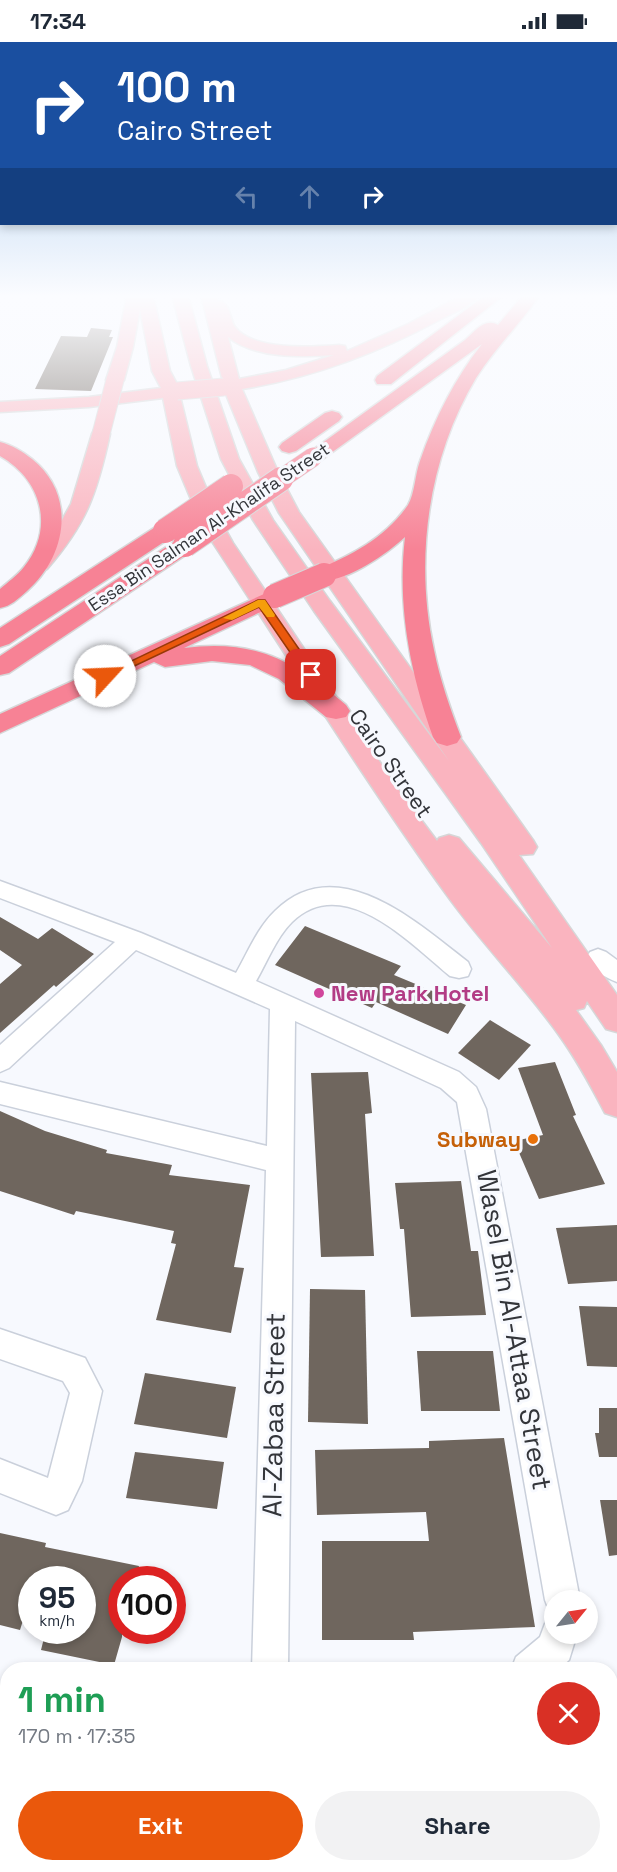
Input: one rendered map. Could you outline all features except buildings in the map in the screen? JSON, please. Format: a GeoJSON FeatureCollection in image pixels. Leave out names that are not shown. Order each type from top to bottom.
{"type":"FeatureCollection","features":[{"type":"Feature","properties":{"kind":"highway"},"geometry":{"type":"LineString","coordinates":[[373,388],[383,380]]}},
{"type":"Feature","properties":{"kind":"highway","name":"Essa Bin Salman Al-Khalifa Street"},"geometry":{"type":"LineString","coordinates":[[0,667],[185,545],[420,380]]}},
{"type":"Feature","properties":{"kind":"highway"},"geometry":{"type":"LineString","coordinates":[[447,737],[424,673],[415,615],[414,571],[421,502],[434,446],[465,380]]}},
{"type":"Feature","properties":{"kind":"highway","name":"Essa Bin Salman Al-Khalifa Street"},"geometry":{"type":"LineString","coordinates":[[0,639],[165,531],[345,408]]}},
{"type":"Feature","properties":{"kind":"highway"},"geometry":{"type":"LineString","coordinates":[[0,448],[16,457],[34,472],[48,492],[52,509],[52,527],[39,564],[0,601]]}},
{"type":"Feature","properties":{"kind":"highway"},"geometry":{"type":"LineString","coordinates":[[0,724],[268,599],[365,558],[388,542],[421,502]]}},
{"type":"Feature","properties":{"kind":"highway"},"geometry":{"type":"LineString","coordinates":[[105,676],[178,656],[211,653],[244,657],[286,672],[336,711]]}},
{"type":"Feature","properties":{"kind":"main road"},"geometry":{"type":"LineString","coordinates":[[39,564],[68,530],[83,505],[115,380]]}},
{"type":"Feature","properties":{"kind":"main road"},"geometry":{"type":"LineString","coordinates":[[106,400],[151,380]]}},
{"type":"Feature","properties":{"kind":"main road","name":"Cairo Street"},"geometry":{"type":"LineString","coordinates":[[165,380],[174,399],[187,466],[196,490],[223,543],[268,599],[389,795],[458,891],[569,1024],[590,1054],[617,1103]]}},
{"type":"Feature","properties":{"kind":"main road","name":"Cairo Street"},"geometry":{"type":"LineString","coordinates":[[181,380],[204,469],[226,517],[318,659],[442,835],[566,988],[600,1042],[617,1075]]}},
{"type":"Feature","properties":{"kind":"main road","name":"Cairo Street"},"geometry":{"type":"LineString","coordinates":[[204,380],[230,459],[262,520],[322,606],[491,836],[617,1020]]}},
{"type":"Feature","properties":{"kind":"main road"},"geometry":{"type":"LineString","coordinates":[[0,415],[160,407],[174,399],[227,380]]}},
{"type":"Feature","properties":{"kind":"main road"},"geometry":{"type":"LineString","coordinates":[[228,380],[278,492],[327,574],[447,737],[617,986]]}},
{"type":"Feature","properties":{"kind":"main road"},"geometry":{"type":"LineString","coordinates":[[0,407],[106,400],[174,399]]}},
{"type":"Feature","properties":{"kind":"street","name":"Wasel Bin Al-Attaa Street"},"geometry":{"type":"LineString","coordinates":[[0,889],[133,939],[283,1003],[450,1080],[467,1095],[473,1109],[561,1590]]}},
{"type":"Feature","properties":{"kind":"street"},"geometry":{"type":"LineString","coordinates":[[242,985],[283,917],[306,901],[337,895],[352,897],[380,909],[459,969]]}},
{"type":"Feature","properties":{"kind":"street"},"geometry":{"type":"LineString","coordinates":[[0,1060],[133,939]]}},
{"type":"Feature","properties":{"kind":"street"},"geometry":{"type":"LineString","coordinates":[[598,958],[617,973]]}},
{"type":"Feature","properties":{"kind":"street","name":"Al-Zabaa Street"},"geometry":{"type":"LineString","coordinates":[[270,1662],[283,1003]]}},
{"type":"Feature","properties":{"kind":"street"},"geometry":{"type":"LineString","coordinates":[[0,1093],[280,1161]]}},
{"type":"Feature","properties":{"kind":"street"},"geometry":{"type":"LineString","coordinates":[[0,1344],[74,1370],[86,1391],[65,1481],[56,1498],[0,1476]]}},
{"type":"Feature","properties":{"kind":"street"},"geometry":{"type":"LineString","coordinates":[[538,1662],[557,1644]]}},
{"type":"Feature","properties":{"kind":"slow traffic"},"geometry":{"type":"LineString","coordinates":[[228,618],[261,602],[270,615]]}},
{"type":"Feature","properties":{"kind":"place","name":"New Park Hotel"},"geometry":{"type":"Point","coordinates":[319,993]}},
{"type":"Feature","properties":{"kind":"place","name":"Subway"},"geometry":{"type":"Point","coordinates":[533,1139]}},
{"type":"Feature","properties":{"kind":"route"},"geometry":{"type":"LineString","coordinates":[[105,676],[261,602],[311,675]]}}]}
